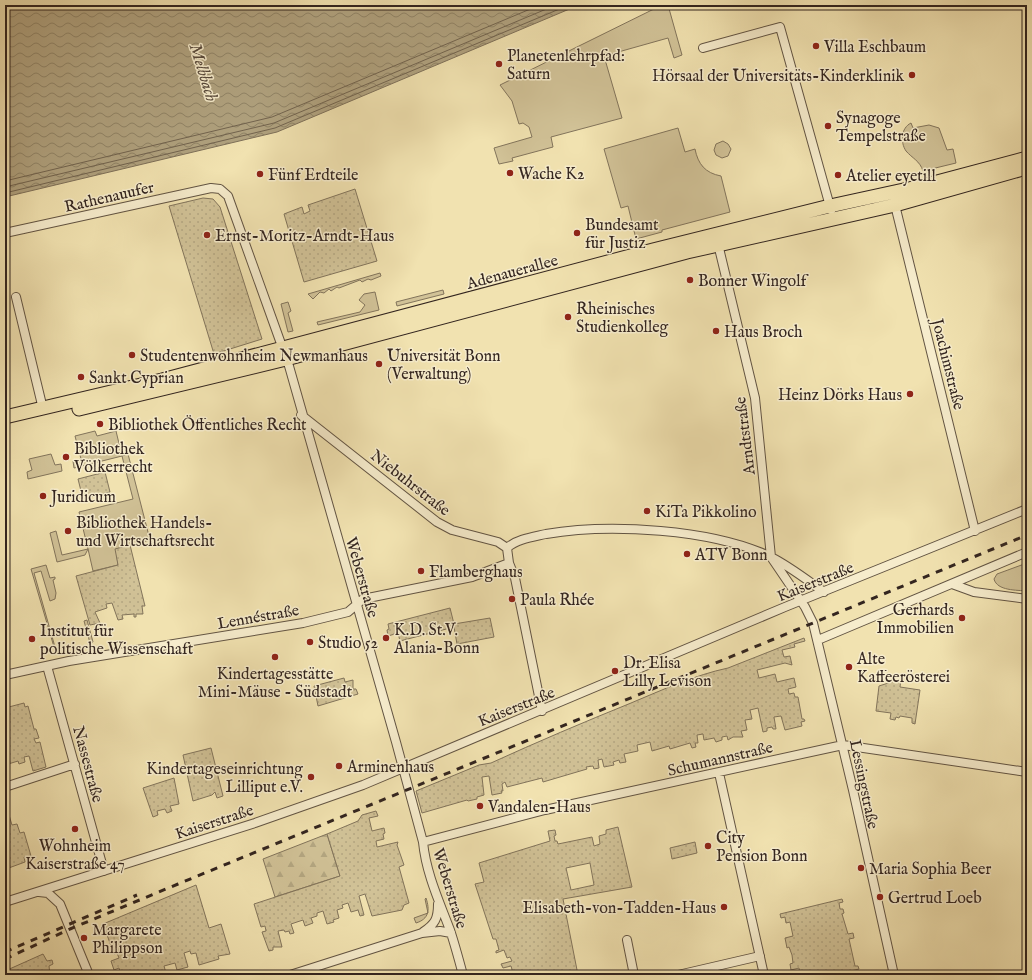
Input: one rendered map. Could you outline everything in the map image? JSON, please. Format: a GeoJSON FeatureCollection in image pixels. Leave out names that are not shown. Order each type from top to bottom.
{"type":"FeatureCollection","features":[{"type":"Feature","properties":{"kind":"main road","name":"Adenauerallee"},"geometry":{"type":"LineString","coordinates":[[5,425],[718,244],[1027,158]]}},
{"type":"Feature","properties":{"kind":"main road","name":"Adenauerallee"},"geometry":{"type":"LineString","coordinates":[[5,417],[162,380],[284,354],[832,213],[895,205],[1027,168]]}},
{"type":"Feature","properties":{"kind":"street"},"geometry":{"type":"LineString","coordinates":[[703,48],[780,27],[832,213]]}},
{"type":"Feature","properties":{"kind":"street","name":"Rathenauufer"},"geometry":{"type":"LineString","coordinates":[[5,233],[211,188],[220,189]]}},
{"type":"Feature","properties":{"kind":"street","name":"Weberstraße"},"geometry":{"type":"LineString","coordinates":[[220,189],[228,196],[284,354],[356,605],[407,767],[425,858],[437,899],[451,933],[463,975]]}},
{"type":"Feature","properties":{"kind":"street","name":"Joachimstraße"},"geometry":{"type":"LineString","coordinates":[[895,205],[978,529]]}},
{"type":"Feature","properties":{"kind":"street","name":"Arndtstraße"},"geometry":{"type":"LineString","coordinates":[[718,244],[755,398],[771,557]]}},
{"type":"Feature","properties":{"kind":"street"},"geometry":{"type":"LineString","coordinates":[[16,297],[43,408]]}},
{"type":"Feature","properties":{"kind":"street","name":"Niebuhrstraße"},"geometry":{"type":"LineString","coordinates":[[302,415],[438,522],[452,530],[498,542],[507,548]]}},
{"type":"Feature","properties":{"kind":"street","name":"Kaiserstraße"},"geometry":{"type":"LineString","coordinates":[[5,902],[325,799],[407,767],[801,601],[1027,509]]}},
{"type":"Feature","properties":{"kind":"street"},"geometry":{"type":"LineString","coordinates":[[542,711],[515,578],[509,563],[507,548],[513,543],[572,529],[632,528],[728,543],[771,557],[824,592]]}},
{"type":"Feature","properties":{"kind":"street"},"geometry":{"type":"LineString","coordinates":[[818,640],[1027,552]]}},
{"type":"Feature","properties":{"kind":"street"},"geometry":{"type":"LineString","coordinates":[[771,557],[801,601]]}},
{"type":"Feature","properties":{"kind":"street","name":"Lennéstraße"},"geometry":{"type":"LineString","coordinates":[[5,675],[47,666],[303,623],[348,612],[363,599],[472,577],[509,563]]}},
{"type":"Feature","properties":{"kind":"street"},"geometry":{"type":"LineString","coordinates":[[952,584],[974,592],[1027,599]]}},
{"type":"Feature","properties":{"kind":"street","name":"Lessingstraße"},"geometry":{"type":"LineString","coordinates":[[801,601],[812,623],[818,640],[894,975]]}},
{"type":"Feature","properties":{"kind":"street","name":"Nassestraße"},"geometry":{"type":"LineString","coordinates":[[47,666],[104,871]]}},
{"type":"Feature","properties":{"kind":"street","name":"Schumannstraße"},"geometry":{"type":"LineString","coordinates":[[423,842],[545,810],[843,745],[1027,769]]}},
{"type":"Feature","properties":{"kind":"street"},"geometry":{"type":"LineString","coordinates":[[5,787],[75,764]]}},
{"type":"Feature","properties":{"kind":"street"},"geometry":{"type":"LineString","coordinates":[[720,773],[764,975]]}},
{"type":"Feature","properties":{"kind":"street"},"geometry":{"type":"LineString","coordinates":[[34,893],[48,893],[60,904],[89,975]]}},
{"type":"Feature","properties":{"kind":"street"},"geometry":{"type":"LineString","coordinates":[[422,933],[436,921],[438,916],[437,899]]}},
{"type":"Feature","properties":{"kind":"street"},"geometry":{"type":"LineString","coordinates":[[290,975],[310,972],[422,933],[440,931],[451,933]]}},
{"type":"Feature","properties":{"kind":"street"},"geometry":{"type":"LineString","coordinates":[[627,940],[634,975]]}},
{"type":"Feature","properties":{"kind":"street"},"geometry":{"type":"LineString","coordinates":[[678,975],[760,956]]}},
{"type":"Feature","properties":{"kind":"green space"},"geometry":{"type":"Polygon","coordinates":[[[662,5],[668,5],[682,55],[674,58],[668,38],[604,56],[622,118],[551,137],[553,147],[512,158],[513,161],[499,164],[494,148],[532,137],[529,127],[523,123],[519,124],[512,101],[500,85],[662,5]]]}},
{"type":"Feature","properties":{"kind":"green space"},"geometry":{"type":"Polygon","coordinates":[[[911,123],[913,128],[929,125],[939,128],[947,150],[953,149],[956,163],[923,171],[918,162],[906,151],[902,140],[905,128],[911,123]]]}},
{"type":"Feature","properties":{"kind":"green space"},"geometry":{"type":"Polygon","coordinates":[[[678,128],[685,152],[695,149],[698,159],[703,167],[715,175],[721,176],[730,212],[662,230],[662,232],[636,239],[628,206],[621,208],[604,149],[678,128]]]}},
{"type":"Feature","properties":{"kind":"green space"},"geometry":{"type":"Polygon","coordinates":[[[723,141],[728,144],[731,149],[728,156],[722,158],[716,155],[714,150],[716,144],[723,141]]]}},
{"type":"Feature","properties":{"kind":"green space"},"geometry":{"type":"Polygon","coordinates":[[[355,189],[377,261],[304,282],[284,214],[302,207],[304,214],[310,211],[308,205],[355,189]]]}},
{"type":"Feature","properties":{"kind":"green space"},"geometry":{"type":"Polygon","coordinates":[[[203,198],[213,199],[220,207],[262,339],[214,354],[169,206],[203,198]]]}},
{"type":"Feature","properties":{"kind":"green space"},"geometry":{"type":"Polygon","coordinates":[[[380,273],[381,276],[371,280],[368,279],[362,282],[360,280],[339,288],[337,287],[331,291],[329,289],[324,293],[320,292],[313,299],[308,294],[380,273]]]}},
{"type":"Feature","properties":{"kind":"green space"},"geometry":{"type":"Polygon","coordinates":[[[443,290],[444,294],[397,306],[396,302],[443,290]]]}},
{"type":"Feature","properties":{"kind":"green space"},"geometry":{"type":"Polygon","coordinates":[[[375,292],[379,310],[318,325],[317,322],[360,312],[365,305],[359,300],[364,294],[375,292]]]}},
{"type":"Feature","properties":{"kind":"green space"},"geometry":{"type":"Polygon","coordinates":[[[288,302],[291,311],[288,313],[293,331],[288,332],[281,304],[288,302]]]}},
{"type":"Feature","properties":{"kind":"green space"},"geometry":{"type":"Polygon","coordinates":[[[95,431],[97,436],[116,431],[122,456],[74,468],[73,461],[81,459],[75,436],[95,431]]]}},
{"type":"Feature","properties":{"kind":"green space"},"geometry":{"type":"Polygon","coordinates":[[[51,454],[55,465],[61,464],[62,471],[28,479],[27,472],[32,470],[29,459],[51,454]]]}},
{"type":"Feature","properties":{"kind":"green space"},"geometry":{"type":"Polygon","coordinates":[[[128,454],[150,540],[116,549],[118,565],[93,571],[79,512],[133,499],[122,456],[128,454]]]}},
{"type":"Feature","properties":{"kind":"green space"},"geometry":{"type":"Polygon","coordinates":[[[105,472],[110,492],[83,499],[78,479],[105,472]]]}},
{"type":"Feature","properties":{"kind":"green space"},"geometry":{"type":"Polygon","coordinates":[[[56,531],[62,555],[88,549],[85,555],[57,562],[50,533],[56,531]]]}},
{"type":"Feature","properties":{"kind":"green space"},"geometry":{"type":"Polygon","coordinates":[[[130,545],[145,606],[142,606],[143,614],[136,614],[136,617],[134,617],[134,614],[122,615],[123,619],[118,620],[112,603],[106,604],[107,608],[95,612],[100,623],[90,625],[76,576],[118,565],[115,549],[130,545]]]}},
{"type":"Feature","properties":{"kind":"green space"},"geometry":{"type":"Polygon","coordinates":[[[1027,563],[1027,591],[1003,588],[996,583],[994,579],[997,574],[1027,563]]]}},
{"type":"Feature","properties":{"kind":"green space"},"geometry":{"type":"Polygon","coordinates":[[[46,565],[50,578],[55,577],[53,580],[56,593],[55,599],[50,601],[41,571],[34,573],[55,647],[31,569],[46,565]]]}},
{"type":"Feature","properties":{"kind":"green space"},"geometry":{"type":"Polygon","coordinates":[[[450,608],[454,624],[490,618],[494,637],[457,644],[454,627],[400,641],[398,633],[388,636],[388,624],[450,608]]]}},
{"type":"Feature","properties":{"kind":"green space"},"geometry":{"type":"Polygon","coordinates":[[[87,620],[93,642],[90,643],[84,621],[87,620]]]}},
{"type":"Feature","properties":{"kind":"green space"},"geometry":{"type":"Polygon","coordinates":[[[804,638],[805,641],[794,644],[795,647],[782,650],[784,657],[790,656],[792,665],[785,663],[757,670],[759,678],[775,674],[777,682],[794,678],[796,687],[788,689],[789,694],[794,693],[795,697],[798,697],[802,719],[805,721],[801,722],[802,726],[785,730],[781,716],[774,717],[776,729],[773,729],[772,727],[767,728],[767,731],[763,732],[758,708],[750,710],[752,719],[745,720],[747,730],[741,731],[743,737],[733,737],[728,740],[727,736],[722,737],[722,740],[716,742],[714,738],[704,740],[703,734],[697,735],[698,743],[695,743],[696,747],[692,748],[690,743],[670,749],[669,746],[652,751],[650,742],[637,745],[638,751],[624,754],[626,762],[620,763],[619,760],[613,762],[614,765],[604,767],[602,759],[598,760],[599,768],[594,769],[593,766],[586,767],[587,769],[543,782],[542,778],[507,787],[505,782],[502,784],[502,793],[492,795],[489,776],[482,777],[484,795],[477,797],[477,799],[467,800],[422,813],[416,791],[479,765],[491,763],[679,683],[728,668],[804,638]]]}},
{"type":"Feature","properties":{"kind":"green space"},"geometry":{"type":"Polygon","coordinates":[[[344,678],[345,682],[353,680],[353,689],[356,689],[358,694],[318,706],[314,686],[344,678]]]}},
{"type":"Feature","properties":{"kind":"green space"},"geometry":{"type":"Polygon","coordinates":[[[901,679],[900,687],[920,690],[915,724],[912,723],[912,718],[900,716],[899,718],[896,717],[895,720],[890,719],[891,713],[876,711],[879,686],[901,679]]]}},
{"type":"Feature","properties":{"kind":"green space"},"geometry":{"type":"Polygon","coordinates":[[[24,703],[25,707],[28,706],[34,729],[36,729],[39,738],[34,739],[36,743],[40,742],[46,767],[33,771],[29,756],[24,757],[25,762],[19,764],[18,761],[5,765],[5,708],[24,703]]]}},
{"type":"Feature","properties":{"kind":"green space"},"geometry":{"type":"Polygon","coordinates":[[[211,748],[223,796],[217,798],[215,792],[212,795],[193,801],[183,755],[211,748]]]}},
{"type":"Feature","properties":{"kind":"green space"},"geometry":{"type":"Polygon","coordinates":[[[174,778],[179,804],[170,806],[172,811],[167,813],[165,809],[157,811],[158,815],[153,817],[143,788],[174,778]]]}},
{"type":"Feature","properties":{"kind":"green space"},"geometry":{"type":"Polygon","coordinates":[[[376,811],[378,816],[369,818],[372,831],[384,828],[385,833],[383,834],[384,839],[376,841],[377,847],[398,842],[397,845],[404,865],[399,867],[409,903],[404,905],[402,910],[372,916],[365,894],[359,896],[364,915],[360,916],[358,910],[351,912],[348,903],[342,905],[343,908],[337,910],[339,918],[333,920],[334,922],[327,924],[323,911],[317,913],[317,916],[311,918],[313,923],[305,926],[303,920],[291,924],[294,933],[290,934],[289,931],[285,932],[284,930],[278,931],[282,947],[273,947],[273,950],[269,951],[262,932],[266,931],[265,926],[261,927],[254,904],[340,876],[327,834],[358,821],[362,815],[376,811]]]}},
{"type":"Feature","properties":{"kind":"green space"},"geometry":{"type":"Polygon","coordinates":[[[9,815],[12,825],[17,824],[20,833],[24,832],[31,856],[24,857],[25,862],[6,869],[5,816],[9,815]]]}},
{"type":"Feature","properties":{"kind":"green space"},"geometry":{"type":"Polygon","coordinates":[[[618,827],[632,887],[563,899],[578,975],[507,975],[513,973],[511,966],[503,968],[501,964],[512,961],[510,957],[507,958],[504,950],[496,953],[496,951],[499,950],[496,939],[493,939],[475,884],[484,882],[479,863],[550,841],[548,831],[555,830],[555,841],[557,841],[558,844],[592,837],[594,846],[600,844],[599,836],[606,834],[606,830],[618,827]],[[590,863],[566,868],[571,890],[594,885],[590,863]]]}},
{"type":"Feature","properties":{"kind":"green space"},"geometry":{"type":"Polygon","coordinates":[[[327,834],[340,876],[275,897],[263,859],[327,834]]]}},
{"type":"Feature","properties":{"kind":"green space"},"geometry":{"type":"Polygon","coordinates":[[[695,842],[697,853],[672,859],[670,848],[695,842]]]}},
{"type":"Feature","properties":{"kind":"green space"},"geometry":{"type":"Polygon","coordinates":[[[196,885],[209,928],[221,924],[230,954],[218,956],[219,959],[199,965],[196,953],[191,954],[190,951],[184,953],[188,967],[177,970],[175,963],[164,966],[166,973],[157,975],[155,970],[143,972],[143,975],[121,975],[119,968],[114,970],[111,961],[119,958],[117,953],[114,954],[103,924],[196,885]]]}},
{"type":"Feature","properties":{"kind":"green space"},"geometry":{"type":"Polygon","coordinates":[[[426,898],[428,906],[428,912],[425,899],[426,898]]]}},
{"type":"Feature","properties":{"kind":"green space"},"geometry":{"type":"Polygon","coordinates":[[[842,899],[843,902],[839,903],[840,909],[843,909],[844,913],[842,914],[848,934],[853,933],[854,938],[849,939],[855,966],[858,966],[859,969],[835,975],[800,975],[799,968],[791,970],[790,964],[793,963],[792,955],[789,947],[787,948],[785,938],[793,936],[790,922],[786,923],[785,917],[781,918],[780,914],[842,899]]]}},
{"type":"Feature","properties":{"kind":"green space"},"geometry":{"type":"Polygon","coordinates":[[[427,913],[424,919],[416,923],[414,918],[427,913]]]}},
{"type":"Feature","properties":{"kind":"green space"},"geometry":{"type":"Polygon","coordinates":[[[43,954],[47,961],[52,960],[53,964],[49,966],[50,975],[5,975],[5,971],[43,954]]]}},
{"type":"Feature","properties":{"kind":"water","name":"Melbbach"},"geometry":{"type":"Polygon","coordinates":[[[5,5],[579,5],[277,132],[5,197],[5,5]]]}},
{"type":"Feature","properties":{"kind":"railway"},"geometry":{"type":"LineString","coordinates":[[5,959],[70,929],[178,884],[1027,535]]}},
{"type":"Feature","properties":{"kind":"railway"},"geometry":{"type":"LineString","coordinates":[[5,952],[137,895]]}},
{"type":"Feature","properties":{"kind":"place","name":"Villa Eschbaum"},"geometry":{"type":"Point","coordinates":[816,46]}},
{"type":"Feature","properties":{"kind":"place","name":"Planetenlehrpfad: Saturn"},"geometry":{"type":"Point","coordinates":[499,64]}},
{"type":"Feature","properties":{"kind":"place","name":"Hörsaal der Universitäts-Kinderklinik"},"geometry":{"type":"Point","coordinates":[912,75]}},
{"type":"Feature","properties":{"kind":"place","name":"Synagoge Tempelstraße"},"geometry":{"type":"Point","coordinates":[828,126]}},
{"type":"Feature","properties":{"kind":"place","name":"Wache K2"},"geometry":{"type":"Point","coordinates":[510,173]}},
{"type":"Feature","properties":{"kind":"place","name":"Fünf Erdteile"},"geometry":{"type":"Point","coordinates":[260,174]}},
{"type":"Feature","properties":{"kind":"place","name":"Atelier eyetill"},"geometry":{"type":"Point","coordinates":[838,175]}},
{"type":"Feature","properties":{"kind":"place","name":"Bundesamt für Justiz"},"geometry":{"type":"Point","coordinates":[577,233]}},
{"type":"Feature","properties":{"kind":"place","name":"Ernst-Moritz-Arndt-Haus"},"geometry":{"type":"Point","coordinates":[207,235]}},
{"type":"Feature","properties":{"kind":"place","name":"Bonner Wingolf"},"geometry":{"type":"Point","coordinates":[690,280]}},
{"type":"Feature","properties":{"kind":"place","name":"Rheinisches Studienkolleg"},"geometry":{"type":"Point","coordinates":[568,317]}},
{"type":"Feature","properties":{"kind":"place","name":"Haus Broch"},"geometry":{"type":"Point","coordinates":[716,331]}},
{"type":"Feature","properties":{"kind":"place","name":"Studentenwohnheim Newmanhaus"},"geometry":{"type":"Point","coordinates":[132,355]}},
{"type":"Feature","properties":{"kind":"place","name":"Universität Bonn (Verwaltung)"},"geometry":{"type":"Point","coordinates":[379,364]}},
{"type":"Feature","properties":{"kind":"place","name":"Sankt Cyprian"},"geometry":{"type":"Point","coordinates":[81,377]}},
{"type":"Feature","properties":{"kind":"place","name":"Heinz Dörks Haus"},"geometry":{"type":"Point","coordinates":[910,394]}},
{"type":"Feature","properties":{"kind":"place","name":"Bibliothek Öffentliches Recht"},"geometry":{"type":"Point","coordinates":[100,424]}},
{"type":"Feature","properties":{"kind":"place","name":"Bibliothek Völkerrecht"},"geometry":{"type":"Point","coordinates":[66,457]}},
{"type":"Feature","properties":{"kind":"place","name":"Juridicum"},"geometry":{"type":"Point","coordinates":[43,496]}},
{"type":"Feature","properties":{"kind":"place","name":"KiTa Pikkolino"},"geometry":{"type":"Point","coordinates":[647,511]}},
{"type":"Feature","properties":{"kind":"place","name":"Bibliothek Handels- und Wirtschaftsrecht"},"geometry":{"type":"Point","coordinates":[68,531]}},
{"type":"Feature","properties":{"kind":"place","name":"ATV Bonn"},"geometry":{"type":"Point","coordinates":[687,554]}},
{"type":"Feature","properties":{"kind":"place","name":"Flamberghaus"},"geometry":{"type":"Point","coordinates":[421,571]}},
{"type":"Feature","properties":{"kind":"place","name":"Paula Rhée"},"geometry":{"type":"Point","coordinates":[512,599]}},
{"type":"Feature","properties":{"kind":"place","name":"Gerhards Immobilien"},"geometry":{"type":"Point","coordinates":[962,618]}},
{"type":"Feature","properties":{"kind":"place","name":"K.D. St.V. Alania-Bonn"},"geometry":{"type":"Point","coordinates":[386,638]}},
{"type":"Feature","properties":{"kind":"place","name":"Institut für politische Wissenschaft"},"geometry":{"type":"Point","coordinates":[32,639]}},
{"type":"Feature","properties":{"kind":"place","name":"Studio 52"},"geometry":{"type":"Point","coordinates":[310,642]}},
{"type":"Feature","properties":{"kind":"place","name":"Kindertagesstätte Mini-Mäuse - Südstadt"},"geometry":{"type":"Point","coordinates":[275,657]}},
{"type":"Feature","properties":{"kind":"place","name":"Alte Kaffeerösterei"},"geometry":{"type":"Point","coordinates":[849,667]}},
{"type":"Feature","properties":{"kind":"place","name":"Dr. Elisa Lilly Levison"},"geometry":{"type":"Point","coordinates":[615,671]}},
{"type":"Feature","properties":{"kind":"place","name":"Arminenhaus"},"geometry":{"type":"Point","coordinates":[339,766]}},
{"type":"Feature","properties":{"kind":"place","name":"Kindertageseinrichtung Lilliput e.V."},"geometry":{"type":"Point","coordinates":[311,777]}},
{"type":"Feature","properties":{"kind":"place","name":"Vandalen-Haus"},"geometry":{"type":"Point","coordinates":[480,806]}},
{"type":"Feature","properties":{"kind":"place","name":"Wohnheim Kaiserstraße 47"},"geometry":{"type":"Point","coordinates":[75,829]}},
{"type":"Feature","properties":{"kind":"place","name":"City Pension Bonn"},"geometry":{"type":"Point","coordinates":[708,846]}},
{"type":"Feature","properties":{"kind":"place","name":"Maria Sophia Beer"},"geometry":{"type":"Point","coordinates":[861,868]}},
{"type":"Feature","properties":{"kind":"place","name":"Gertrud Loeb"},"geometry":{"type":"Point","coordinates":[880,897]}},
{"type":"Feature","properties":{"kind":"place","name":"Elisabeth-von-Tadden-Haus"},"geometry":{"type":"Point","coordinates":[724,907]}},
{"type":"Feature","properties":{"kind":"place","name":"Margarete Philippson"},"geometry":{"type":"Point","coordinates":[84,938]}}]}
